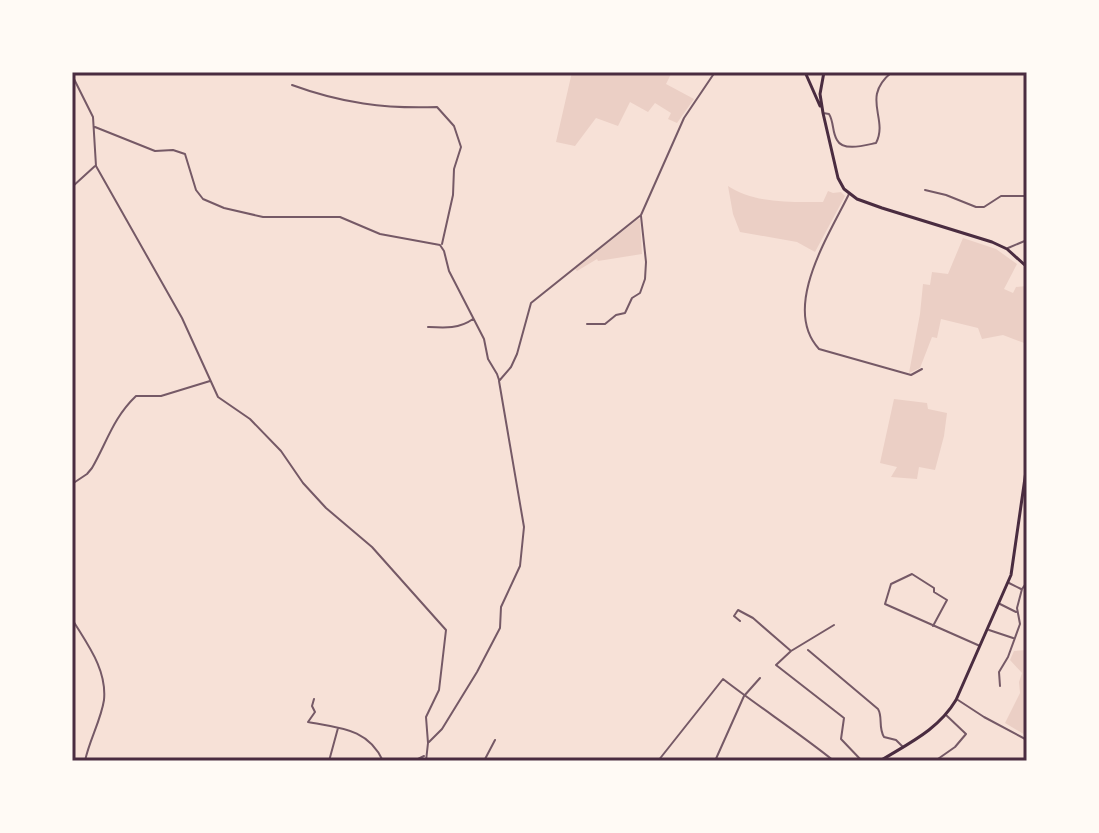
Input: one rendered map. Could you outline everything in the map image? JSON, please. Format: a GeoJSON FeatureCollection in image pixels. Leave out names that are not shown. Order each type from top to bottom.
{"type":"FeatureCollection","features":[{"type":"Feature","properties":{"kind":"main road"},"geometry":{"type":"LineString","coordinates":[[805,72],[823,113]]}},
{"type":"Feature","properties":{"kind":"main road"},"geometry":{"type":"LineString","coordinates":[[824,72],[820,94],[823,113],[838,178],[844,189],[857,199],[876,206],[992,242],[1007,249],[1027,267]]}},
{"type":"Feature","properties":{"kind":"main road"},"geometry":{"type":"LineString","coordinates":[[808,79],[814,83],[822,80]]}},
{"type":"Feature","properties":{"kind":"main road"},"geometry":{"type":"LineString","coordinates":[[880,761],[934,727],[956,700],[1011,575],[1027,464]]}},
{"type":"Feature","properties":{"kind":"street"},"geometry":{"type":"LineString","coordinates":[[499,381],[517,354],[531,303],[641,215],[684,118],[715,72]]}},
{"type":"Feature","properties":{"kind":"street"},"geometry":{"type":"LineString","coordinates":[[823,113],[832,118],[837,142],[842,146],[876,143],[880,132],[877,91],[879,83],[892,72]]}},
{"type":"Feature","properties":{"kind":"street"},"geometry":{"type":"LineString","coordinates":[[72,75],[93,117],[96,166],[182,318],[218,397],[250,419],[281,451],[303,483],[326,508],[372,547],[446,630],[439,690],[426,717],[426,761]]}},
{"type":"Feature","properties":{"kind":"street"},"geometry":{"type":"LineString","coordinates":[[292,85],[373,106],[437,107],[454,126],[459,137],[461,147],[454,169],[453,195],[441,247],[497,374],[524,527],[520,566],[501,607],[500,628],[442,729],[428,743]]}},
{"type":"Feature","properties":{"kind":"street"},"geometry":{"type":"LineString","coordinates":[[94,127],[155,151],[173,150],[185,154],[196,190],[203,199],[224,208],[263,217],[340,217],[380,234],[441,247]]}},
{"type":"Feature","properties":{"kind":"street"},"geometry":{"type":"LineString","coordinates":[[72,187],[96,166]]}},
{"type":"Feature","properties":{"kind":"street"},"geometry":{"type":"LineString","coordinates":[[925,190],[976,207],[984,207],[1001,196],[1027,196]]}},
{"type":"Feature","properties":{"kind":"street"},"geometry":{"type":"LineString","coordinates":[[849,193],[817,257],[803,309],[812,341],[819,349],[911,375],[922,369]]}},
{"type":"Feature","properties":{"kind":"street"},"geometry":{"type":"LineString","coordinates":[[587,324],[605,324],[616,315],[625,313],[630,301],[643,287],[646,269],[641,215]]}},
{"type":"Feature","properties":{"kind":"street"},"geometry":{"type":"LineString","coordinates":[[1007,249],[1027,240]]}},
{"type":"Feature","properties":{"kind":"street"},"geometry":{"type":"LineString","coordinates":[[428,327],[460,326],[474,318]]}},
{"type":"Feature","properties":{"kind":"street"},"geometry":{"type":"LineString","coordinates":[[72,484],[92,468],[115,420],[136,396],[161,396],[211,381]]}},
{"type":"Feature","properties":{"kind":"street"},"geometry":{"type":"LineString","coordinates":[[933,626],[947,600],[912,574],[891,584],[885,604],[933,626],[980,646]]}},
{"type":"Feature","properties":{"kind":"street"},"geometry":{"type":"LineString","coordinates":[[1000,686],[999,672],[1020,624],[1018,612],[1022,589],[1027,582]]}},
{"type":"Feature","properties":{"kind":"street"},"geometry":{"type":"LineString","coordinates":[[1008,583],[1022,589]]}},
{"type":"Feature","properties":{"kind":"street"},"geometry":{"type":"LineString","coordinates":[[999,603],[1018,612]]}},
{"type":"Feature","properties":{"kind":"street"},"geometry":{"type":"LineString","coordinates":[[740,621],[734,616],[738,610],[753,618],[791,651]]}},
{"type":"Feature","properties":{"kind":"street"},"geometry":{"type":"LineString","coordinates":[[72,619],[103,675],[104,701],[85,761]]}},
{"type":"Feature","properties":{"kind":"street"},"geometry":{"type":"LineString","coordinates":[[834,625],[791,651],[776,665],[844,718],[841,739],[862,761]]}},
{"type":"Feature","properties":{"kind":"street"},"geometry":{"type":"LineString","coordinates":[[988,629],[1014,638]]}},
{"type":"Feature","properties":{"kind":"street"},"geometry":{"type":"LineString","coordinates":[[808,650],[878,709],[880,731],[884,737],[900,743],[903,748]]}},
{"type":"Feature","properties":{"kind":"street"},"geometry":{"type":"LineString","coordinates":[[715,761],[744,696],[760,678]]}},
{"type":"Feature","properties":{"kind":"street"},"geometry":{"type":"LineString","coordinates":[[658,761],[723,679],[834,761]]}},
{"type":"Feature","properties":{"kind":"street"},"geometry":{"type":"LineString","coordinates":[[314,699],[312,706],[315,712],[308,722],[354,731],[377,750],[383,761]]}},
{"type":"Feature","properties":{"kind":"street"},"geometry":{"type":"LineString","coordinates":[[956,700],[1027,740]]}},
{"type":"Feature","properties":{"kind":"street"},"geometry":{"type":"LineString","coordinates":[[935,761],[955,747],[966,734],[946,715]]}},
{"type":"Feature","properties":{"kind":"street"},"geometry":{"type":"LineString","coordinates":[[329,761],[338,728]]}},
{"type":"Feature","properties":{"kind":"street"},"geometry":{"type":"LineString","coordinates":[[484,761],[495,740]]}},
{"type":"Feature","properties":{"kind":"street"},"geometry":{"type":"LineString","coordinates":[[414,761],[426,756]]}},
{"type":"Feature","properties":{"kind":"shaded area"},"geometry":{"type":"Polygon","coordinates":[[[572,72],[672,72],[666,84],[694,99],[677,123],[668,119],[671,113],[655,103],[648,112],[630,102],[618,126],[596,118],[575,146],[556,142],[572,72]]]}},
{"type":"Feature","properties":{"kind":"shaded area"},"geometry":{"type":"Polygon","coordinates":[[[728,186],[750,196],[774,201],[823,202],[828,191],[841,192],[845,196],[815,252],[797,242],[740,232],[728,186]]]}},
{"type":"Feature","properties":{"kind":"shaded area"},"geometry":{"type":"Polygon","coordinates":[[[638,219],[642,254],[597,259],[577,271],[575,269],[638,219]]]}},
{"type":"Feature","properties":{"kind":"shaded area"},"geometry":{"type":"Polygon","coordinates":[[[963,238],[996,249],[1017,264],[1004,289],[1013,293],[1016,287],[1027,286],[1024,306],[1027,308],[1027,344],[1003,335],[982,339],[978,328],[941,319],[937,338],[932,337],[920,368],[909,373],[923,284],[930,285],[932,272],[948,274],[963,238]]]}},
{"type":"Feature","properties":{"kind":"shaded area"},"geometry":{"type":"Polygon","coordinates":[[[894,399],[927,403],[928,409],[947,413],[935,470],[919,467],[917,479],[891,477],[897,467],[880,463],[894,399]]]}},
{"type":"Feature","properties":{"kind":"shaded area"},"geometry":{"type":"Polygon","coordinates":[[[1027,650],[1027,736],[1005,723],[1020,693],[1022,673],[1010,660],[1014,651],[1027,650]]]}}]}
